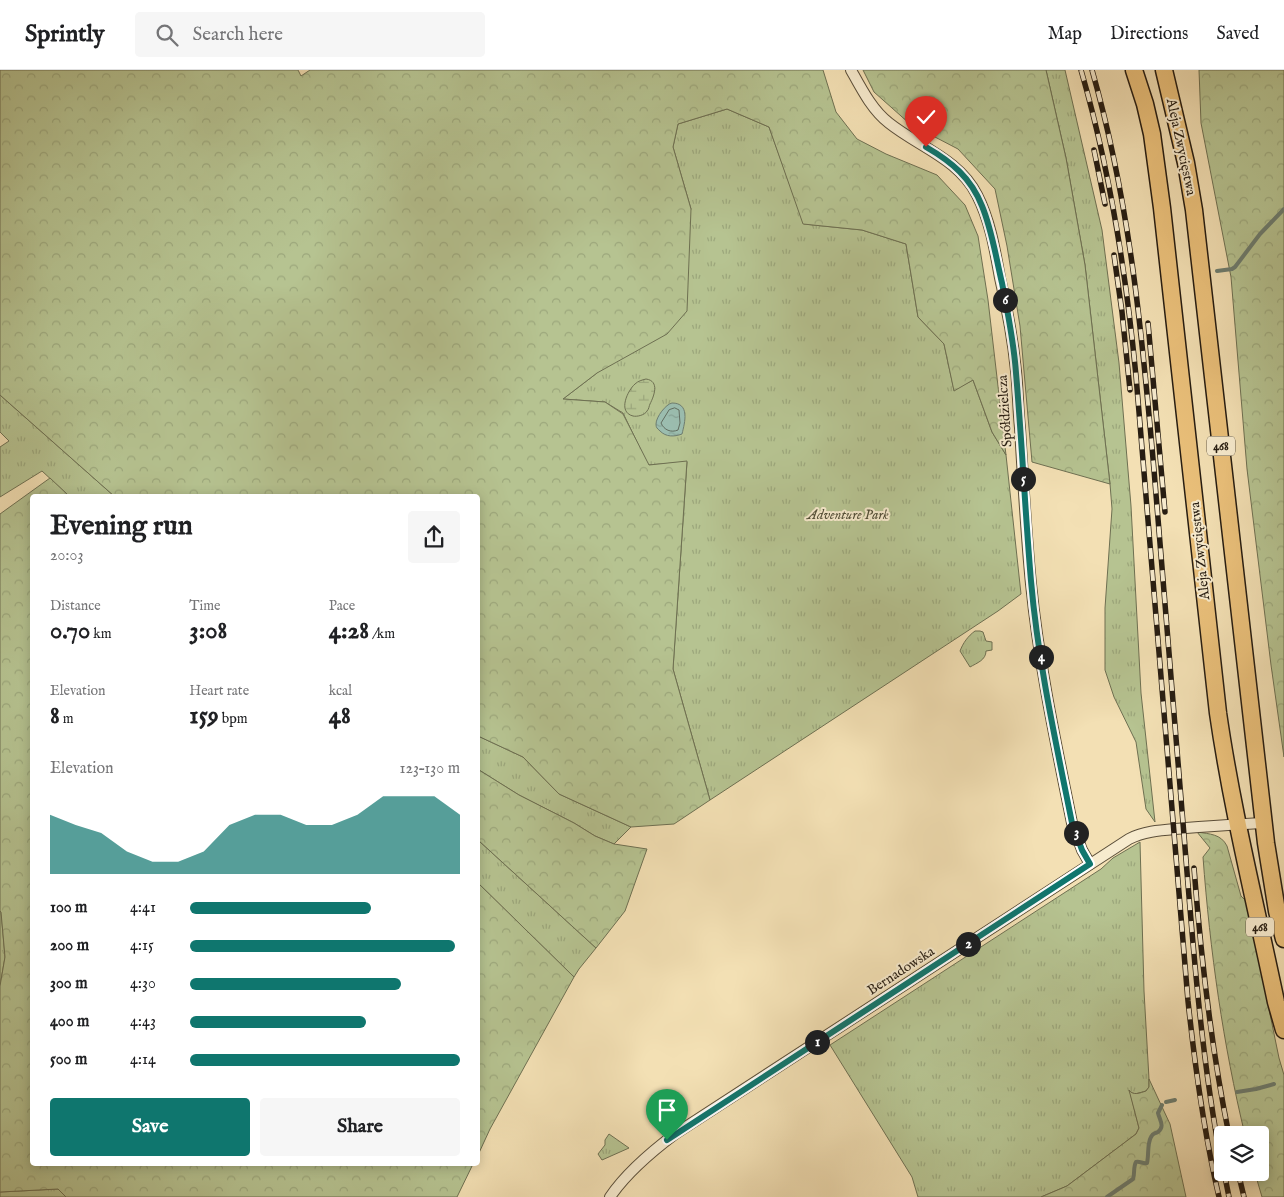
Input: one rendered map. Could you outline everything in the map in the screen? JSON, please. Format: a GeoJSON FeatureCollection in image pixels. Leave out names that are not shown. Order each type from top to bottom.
{"type":"FeatureCollection","features":[{"type":"Feature","properties":{"kind":"main road","name":"Aleja Zwycięstwa"},"geometry":{"type":"LineString","coordinates":[[1134,70],[1152,134],[1162,208],[1223,750],[1276,1002],[1284,1030]]}},
{"type":"Feature","properties":{"kind":"main road","name":"Aleja Zwycięstwa"},"geometry":{"type":"LineString","coordinates":[[1164,70],[1185,155],[1194,210],[1264,823],[1284,940]]}},
{"type":"Feature","properties":{"kind":"street","name":"Spółdzielcza"},"geometry":{"type":"LineString","coordinates":[[852,70],[875,109],[887,122],[906,136],[943,157],[965,177],[977,194],[988,223],[1004,294],[1016,371],[1031,575],[1040,651],[1072,823],[1082,850],[1090,864]]}},
{"type":"Feature","properties":{"kind":"street","name":"Bernadowska"},"geometry":{"type":"LineString","coordinates":[[610,1197],[634,1169],[656,1148],[675,1134],[1129,839],[1142,833],[1159,830],[1264,823]]}},
{"type":"Feature","properties":{"kind":"green space"},"geometry":{"type":"Polygon","coordinates":[[[0,70],[298,70],[301,76],[310,70],[823,70],[836,112],[857,139],[886,154],[937,175],[965,205],[978,236],[988,300],[1006,455],[992,432],[973,380],[954,391],[944,344],[918,317],[906,244],[862,230],[803,224],[769,127],[727,109],[678,124],[673,147],[691,209],[687,311],[667,334],[597,373],[563,399],[605,402],[623,414],[649,465],[687,461],[673,669],[710,800],[674,824],[631,827],[559,794],[523,757],[480,737],[480,494],[112,494],[0,395],[0,70]]]}},
{"type":"Feature","properties":{"kind":"green space"},"geometry":{"type":"Polygon","coordinates":[[[863,70],[1046,70],[1066,158],[1085,265],[1110,484],[1032,462],[1020,326],[1007,246],[995,189],[958,149],[910,124],[874,92],[863,70]]]}},
{"type":"Feature","properties":{"kind":"green space"},"geometry":{"type":"Polygon","coordinates":[[[1046,70],[1065,70],[1102,230],[1119,363],[1131,506],[1141,693],[1155,822],[1146,809],[1136,742],[1114,697],[1105,670],[1105,608],[1112,509],[1110,484],[1085,265],[1066,158],[1046,70]]]}},
{"type":"Feature","properties":{"kind":"green space"},"geometry":{"type":"Polygon","coordinates":[[[1199,70],[1284,70],[1284,757],[1247,469],[1231,277],[1201,123],[1199,70]]]}},
{"type":"Feature","properties":{"kind":"green space","name":"Adventure Park"},"geometry":{"type":"Polygon","coordinates":[[[727,109],[769,127],[804,224],[862,230],[906,244],[918,317],[944,344],[954,390],[973,380],[992,432],[1006,455],[1021,594],[710,800],[673,669],[687,462],[648,465],[623,413],[605,402],[563,399],[597,373],[691,209],[673,147],[678,124],[727,109]]]}},
{"type":"Feature","properties":{"kind":"green space"},"geometry":{"type":"Polygon","coordinates":[[[646,379],[653,383],[655,389],[648,409],[637,416],[628,414],[625,406],[627,396],[636,383],[646,379]]]}},
{"type":"Feature","properties":{"kind":"green space"},"geometry":{"type":"Polygon","coordinates":[[[0,395],[112,494],[67,494],[42,471],[0,497],[0,447],[9,441],[0,432],[0,395]]]}},
{"type":"Feature","properties":{"kind":"green space"},"geometry":{"type":"Polygon","coordinates":[[[50,478],[67,494],[30,494],[30,1166],[472,1166],[457,1197],[66,1197],[58,1189],[0,1192],[0,986],[5,957],[0,911],[0,514],[50,478]]]}},
{"type":"Feature","properties":{"kind":"green space"},"geometry":{"type":"Polygon","coordinates":[[[975,631],[983,632],[986,641],[992,642],[992,650],[986,651],[983,659],[970,667],[960,651],[966,640],[975,631]]]}},
{"type":"Feature","properties":{"kind":"green space"},"geometry":{"type":"Polygon","coordinates":[[[480,737],[523,757],[559,794],[631,827],[614,844],[595,836],[519,795],[480,771],[480,737]]]}},
{"type":"Feature","properties":{"kind":"green space"},"geometry":{"type":"Polygon","coordinates":[[[480,771],[519,795],[595,836],[614,844],[647,849],[625,911],[596,948],[480,842],[480,771]]]}},
{"type":"Feature","properties":{"kind":"green space"},"geometry":{"type":"Polygon","coordinates":[[[1197,832],[1215,835],[1222,839],[1227,846],[1241,896],[1245,900],[1249,912],[1284,1075],[1284,1197],[1262,1197],[1257,1181],[1269,1181],[1269,1126],[1243,1126],[1237,1101],[1224,1032],[1209,927],[1203,857],[1210,848],[1197,832]]]}},
{"type":"Feature","properties":{"kind":"green space"},"geometry":{"type":"Polygon","coordinates":[[[480,842],[596,948],[574,977],[480,885],[480,842]]]}},
{"type":"Feature","properties":{"kind":"green space"},"geometry":{"type":"Polygon","coordinates":[[[1140,842],[1149,1087],[1146,1091],[1135,1094],[1130,1092],[1139,1128],[1136,1134],[1067,1186],[1041,1197],[918,1197],[912,1177],[830,1045],[1140,842]]]}},
{"type":"Feature","properties":{"kind":"green space"},"geometry":{"type":"Polygon","coordinates":[[[480,885],[574,977],[490,1129],[480,1151],[480,885]]]}},
{"type":"Feature","properties":{"kind":"green space"},"geometry":{"type":"Polygon","coordinates":[[[0,911],[5,957],[0,986],[0,911]]]}},
{"type":"Feature","properties":{"kind":"green space"},"geometry":{"type":"Polygon","coordinates":[[[1149,1079],[1170,1124],[1186,1197],[1041,1197],[1067,1186],[1136,1134],[1139,1128],[1129,1090],[1135,1093],[1146,1091],[1149,1087],[1149,1079]]]}},
{"type":"Feature","properties":{"kind":"green space"},"geometry":{"type":"Polygon","coordinates":[[[609,1134],[629,1148],[602,1160],[598,1154],[605,1145],[605,1140],[609,1134]]]}},
{"type":"Feature","properties":{"kind":"green space"},"geometry":{"type":"Polygon","coordinates":[[[58,1189],[66,1197],[0,1197],[0,1192],[58,1189]]]}},
{"type":"Feature","properties":{"kind":"water"},"geometry":{"type":"Polygon","coordinates":[[[672,403],[682,406],[685,414],[682,434],[673,436],[662,433],[656,424],[662,411],[672,403]]]}},
{"type":"Feature","properties":{"kind":"waterway"},"geometry":{"type":"LineString","coordinates":[[1217,271],[1235,267],[1260,234],[1284,209]]}},
{"type":"Feature","properties":{"kind":"waterway"},"geometry":{"type":"LineString","coordinates":[[1237,1092],[1274,1084]]}},
{"type":"Feature","properties":{"kind":"waterway"},"geometry":{"type":"LineString","coordinates":[[1166,1102],[1175,1100]]}},
{"type":"Feature","properties":{"kind":"waterway"},"geometry":{"type":"LineString","coordinates":[[1107,1197],[1133,1179],[1136,1162],[1147,1163],[1150,1140],[1152,1135],[1161,1128],[1158,1113],[1162,1105]]}},
{"type":"Feature","properties":{"kind":"railway"},"geometry":{"type":"LineString","coordinates":[[1081,70],[1109,183],[1127,298],[1136,376],[1188,1001],[1200,1100],[1219,1197]]}},
{"type":"Feature","properties":{"kind":"railway"},"geometry":{"type":"LineString","coordinates":[[1092,70],[1116,169],[1125,219],[1145,368],[1194,960],[1208,1084],[1215,1126]]}},
{"type":"Feature","properties":{"kind":"railway"},"geometry":{"type":"LineString","coordinates":[[1094,150],[1105,204]]}},
{"type":"Feature","properties":{"kind":"railway"},"geometry":{"type":"LineString","coordinates":[[1114,255],[1130,390]]}},
{"type":"Feature","properties":{"kind":"railway"},"geometry":{"type":"LineString","coordinates":[[1148,323],[1165,512]]}},
{"type":"Feature","properties":{"kind":"railway"},"geometry":{"type":"LineString","coordinates":[[1194,868],[1207,1002],[1227,1126]]}},
{"type":"Feature","properties":{"kind":"railway"},"geometry":{"type":"LineString","coordinates":[[1226,1181],[1229,1197]]}},
{"type":"Feature","properties":{"kind":"railway"},"geometry":{"type":"LineString","coordinates":[[1240,1181],[1244,1197]]}},
{"type":"Feature","properties":{"kind":"route"},"geometry":{"type":"LineString","coordinates":[[667,1140],[1090,864],[1082,850],[1072,823],[1040,651],[1031,584],[1016,371],[1008,319],[988,223],[977,194],[970,183],[960,171],[943,157],[926,147]]}}]}
